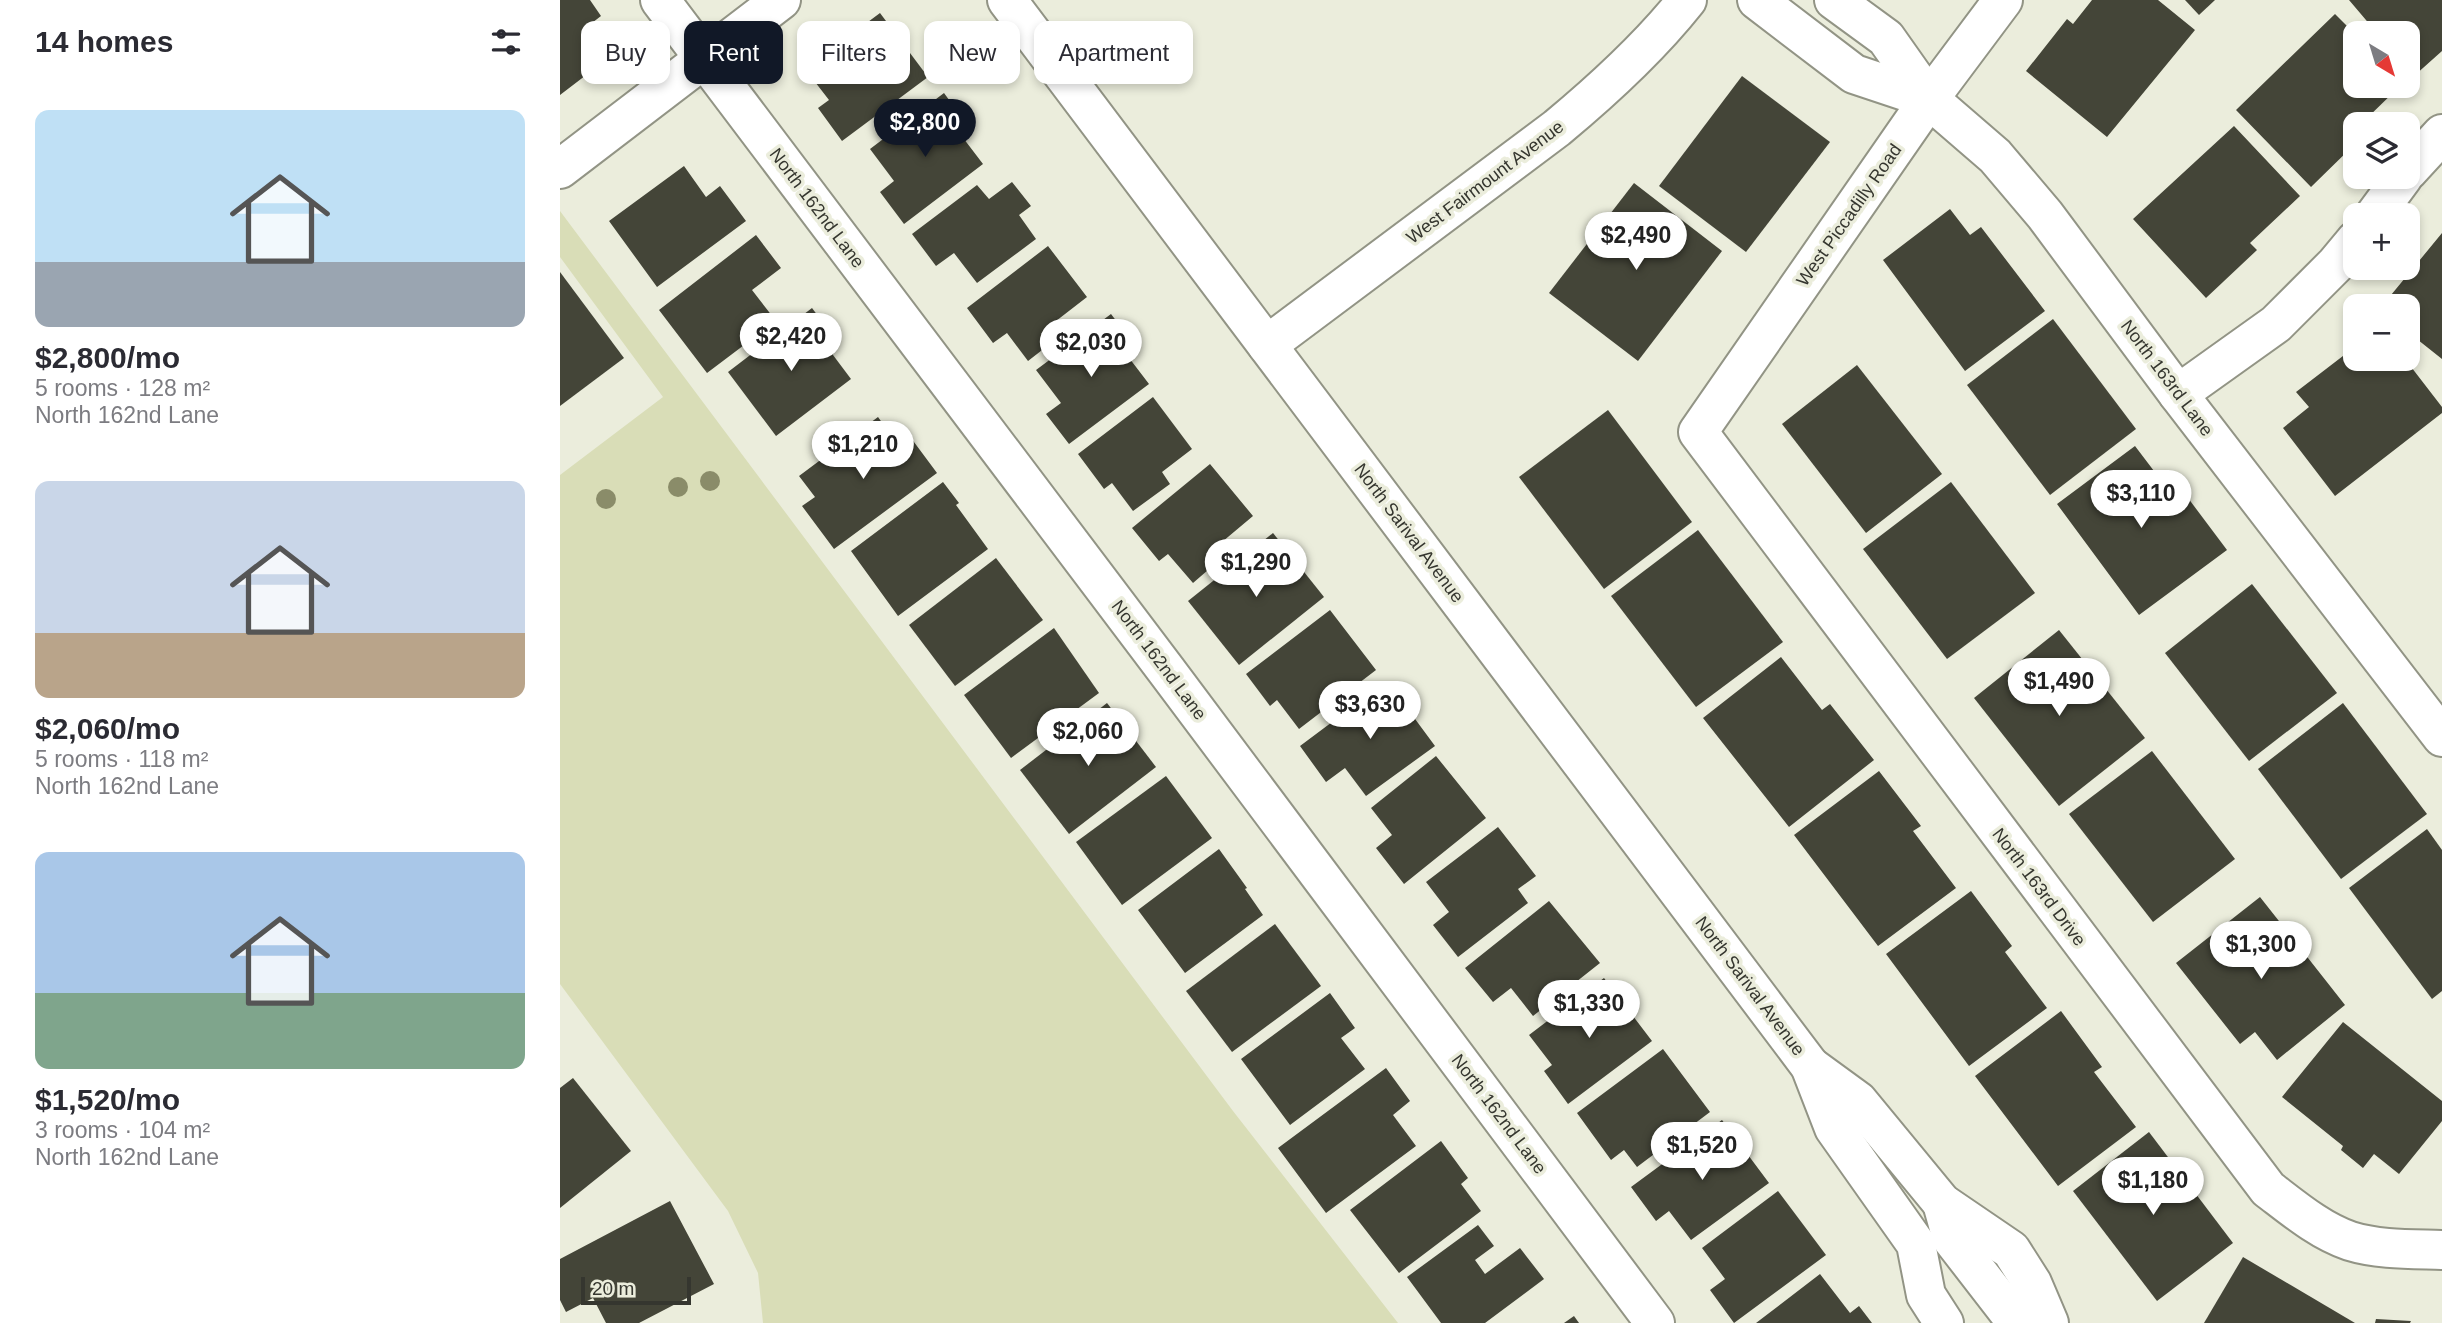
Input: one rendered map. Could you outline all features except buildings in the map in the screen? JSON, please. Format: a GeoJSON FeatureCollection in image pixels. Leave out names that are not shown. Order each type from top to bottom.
{"type":"FeatureCollection","features":[{"type":"Feature","properties":{"kind":"street","name":"North 162nd Lane"},"geometry":{"type":"LineString","coordinates":[[660,0],[684,32]]}},
{"type":"Feature","properties":{"kind":"street"},"geometry":{"type":"LineString","coordinates":[[753,21],[781,0]]}},
{"type":"Feature","properties":{"kind":"street","name":"North Sarival Avenue"},"geometry":{"type":"LineString","coordinates":[[1007,0],[1810,1066],[1834,1128],[1916,1244],[1926,1295],[1944,1323]]}},
{"type":"Feature","properties":{"kind":"street","name":"West Fairmount Avenue"},"geometry":{"type":"LineString","coordinates":[[1267,345],[1578,111],[1641,52],[1687,0]]}},
{"type":"Feature","properties":{"kind":"street","name":"North 163rd Lane"},"geometry":{"type":"LineString","coordinates":[[1757,0],[1854,74],[1929,99]]}},
{"type":"Feature","properties":{"kind":"street","name":"North 163rd Lane"},"geometry":{"type":"LineString","coordinates":[[1834,0],[1886,38],[1929,99],[1995,156],[2045,215],[2178,394],[2442,737]]}},
{"type":"Feature","properties":{"kind":"street","name":"West Piccadilly Road"},"geometry":{"type":"LineString","coordinates":[[1698,432],[1929,99],[2003,0]]}},
{"type":"Feature","properties":{"kind":"street"},"geometry":{"type":"LineString","coordinates":[[560,169],[684,73]]}},
{"type":"Feature","properties":{"kind":"street","name":"North 162nd Lane"},"geometry":{"type":"LineString","coordinates":[[724,84],[1655,1323]]}},
{"type":"Feature","properties":{"kind":"street"},"geometry":{"type":"LineString","coordinates":[[2420,158],[2442,134]]}},
{"type":"Feature","properties":{"kind":"street"},"geometry":{"type":"LineString","coordinates":[[2178,394],[2276,324],[2343,256]]}},
{"type":"Feature","properties":{"kind":"street","name":"North 163rd Drive"},"geometry":{"type":"LineString","coordinates":[[1698,432],[2268,1189],[2304,1217],[2350,1241],[2391,1248],[2442,1251]]}},
{"type":"Feature","properties":{"kind":"street","name":"North Sarival Avenue"},"geometry":{"type":"LineString","coordinates":[[1810,1066],[1858,1101],[1942,1203],[2011,1251],[2032,1283],[2049,1323]]}},
{"type":"Feature","properties":{"kind":"street","name":"North Sarival Avenue"},"geometry":{"type":"LineString","coordinates":[[1942,1203],[1952,1239],[2017,1323]]}},
{"type":"Feature","properties":{"kind":"green space"},"geometry":{"type":"Polygon","coordinates":[[[560,211],[1233,1111],[1398,1323],[763,1323],[758,1273],[728,1211],[560,984],[560,475],[663,397],[560,257],[560,211]]]}}]}
